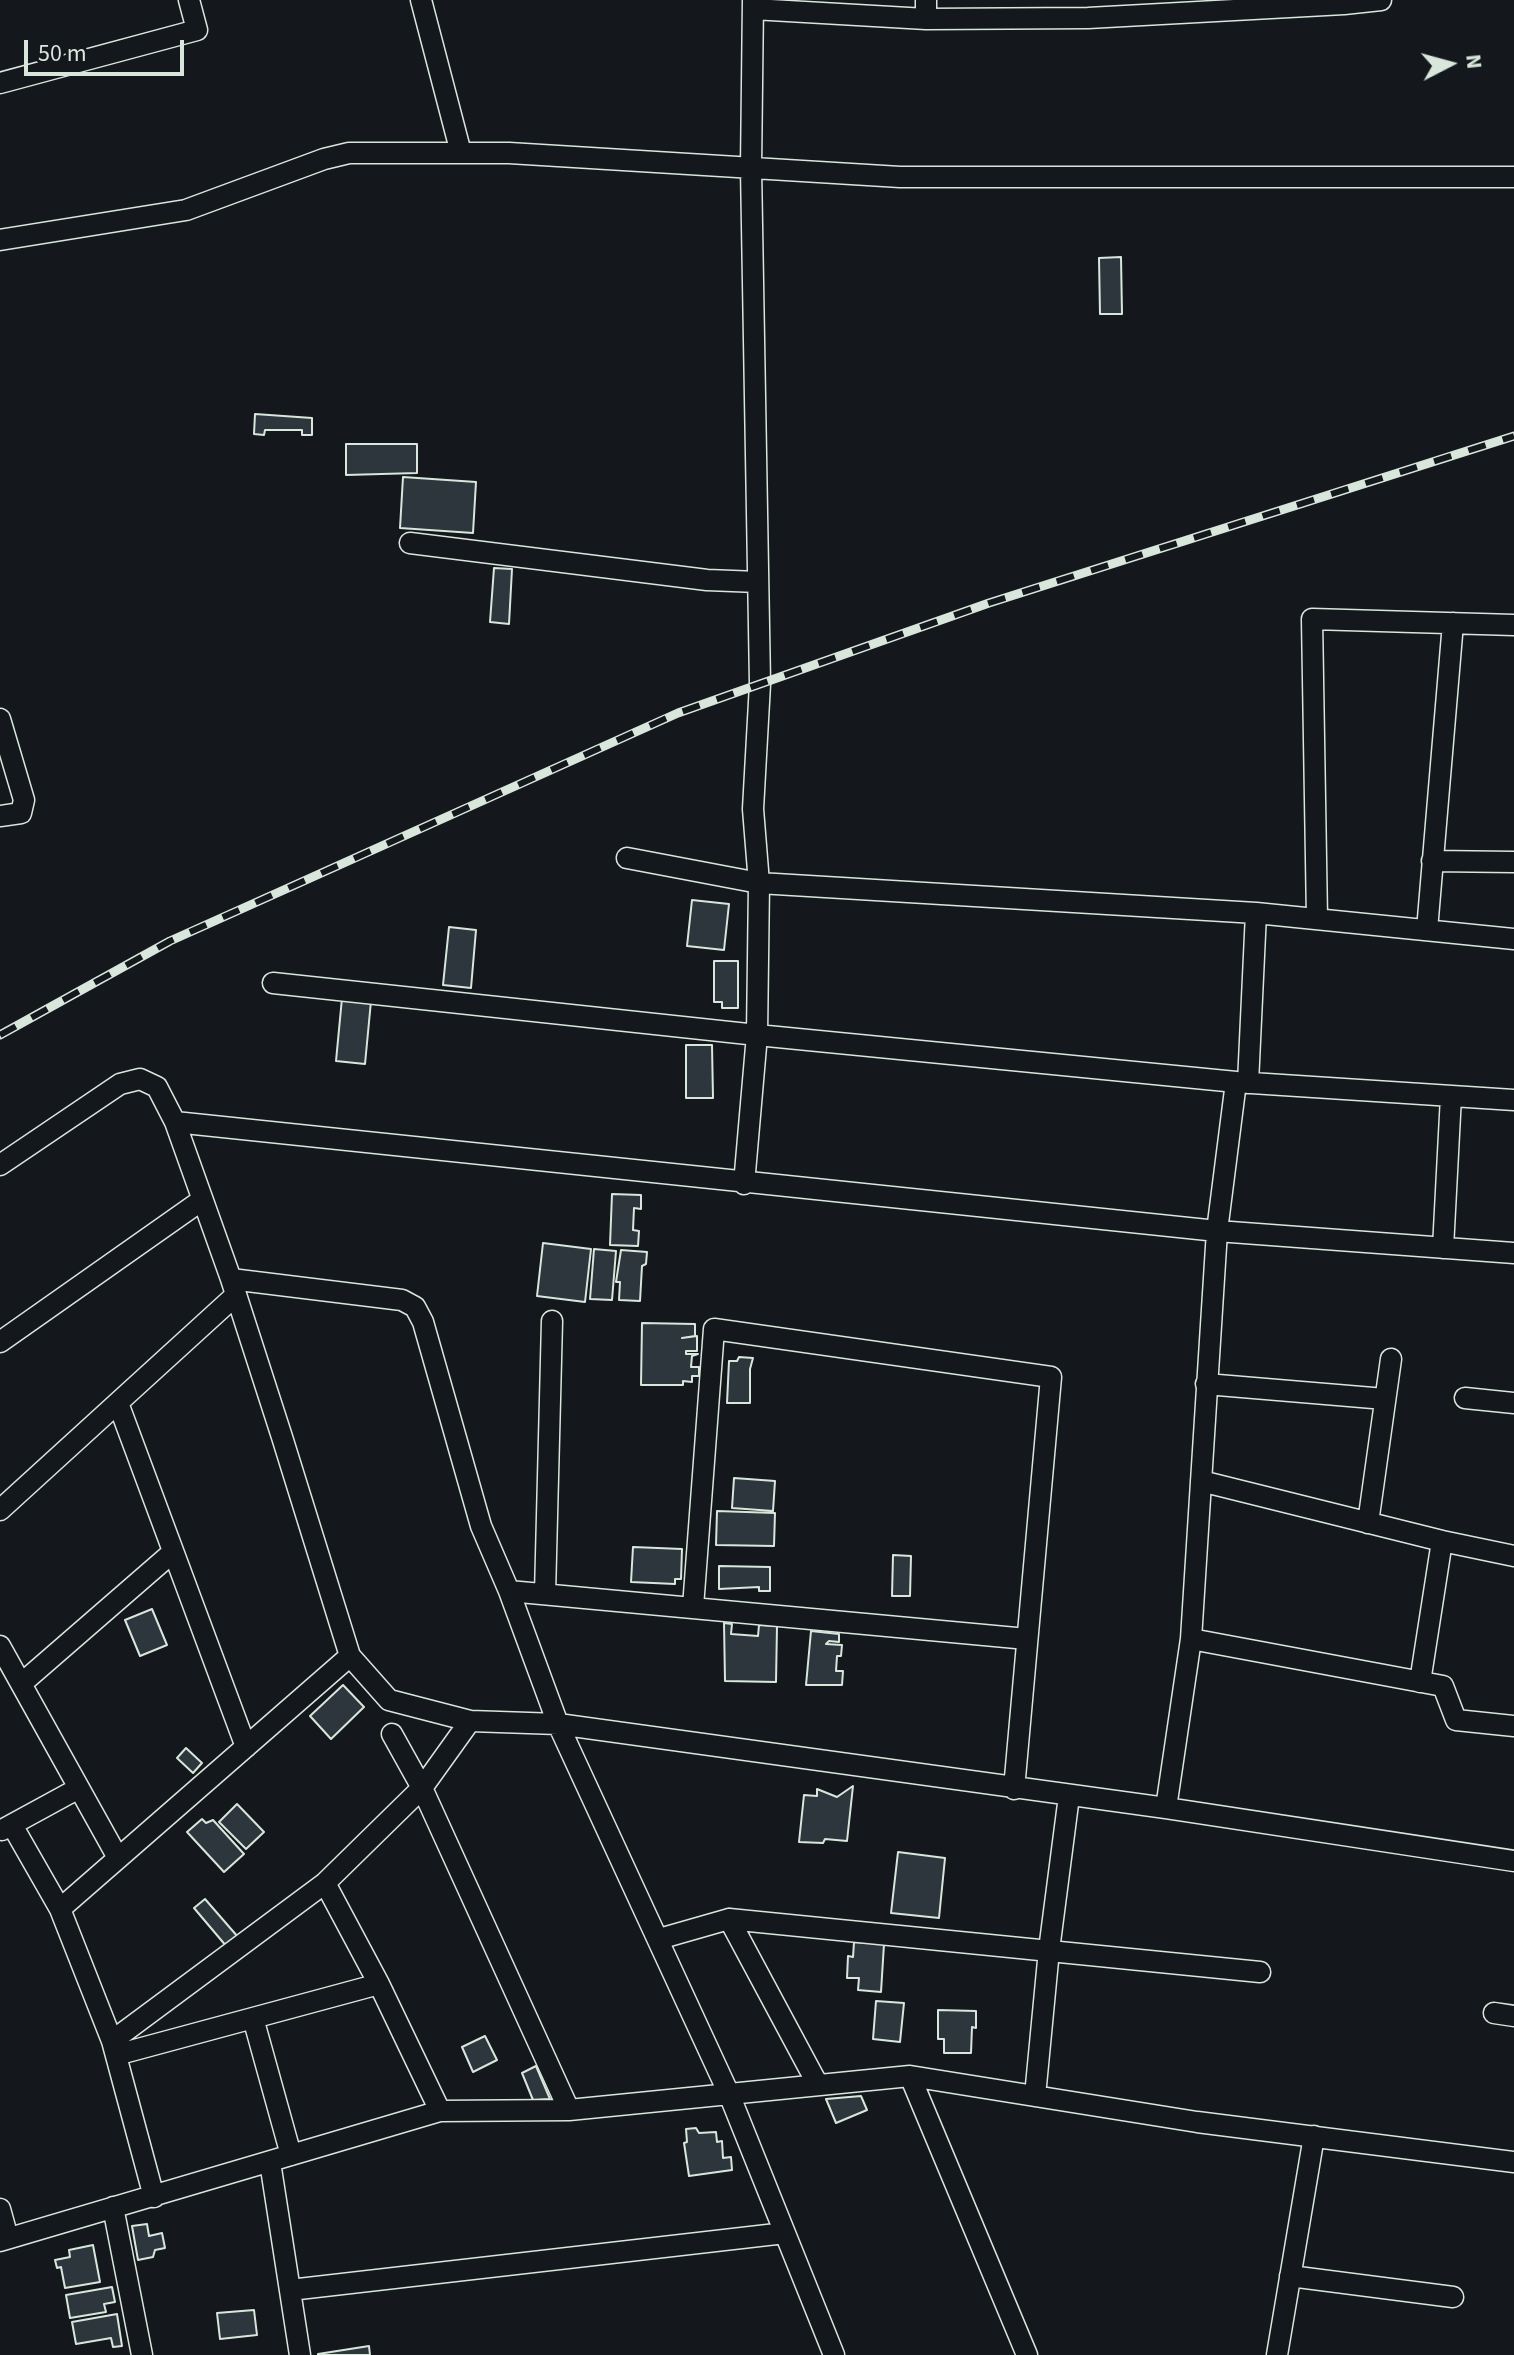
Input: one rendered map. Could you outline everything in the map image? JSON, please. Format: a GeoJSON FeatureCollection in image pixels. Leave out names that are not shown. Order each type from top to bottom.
{"type":"FeatureCollection","features":[{"type":"Feature","properties":{"kind":"street"},"geometry":{"type":"LineString","coordinates":[[0,83],[197,30],[189,0]]}},
{"type":"Feature","properties":{"kind":"street"},"geometry":{"type":"LineString","coordinates":[[421,0],[461,153]]}},
{"type":"Feature","properties":{"kind":"street"},"geometry":{"type":"LineString","coordinates":[[744,1184],[757,1035],[759,883],[753,809],[760,684],[751,168],[753,5],[1088,18],[1381,0]]}},
{"type":"Feature","properties":{"kind":"street"},"geometry":{"type":"LineString","coordinates":[[0,240],[186,210],[324,159],[349,153],[509,153],[900,177],[1514,177]]}},
{"type":"Feature","properties":{"kind":"street"},"geometry":{"type":"LineString","coordinates":[[410,543],[707,580],[758,582]]}},
{"type":"Feature","properties":{"kind":"street"},"geometry":{"type":"LineString","coordinates":[[1317,919],[1312,619],[1514,625]]}},
{"type":"Feature","properties":{"kind":"street"},"geometry":{"type":"LineString","coordinates":[[1427,930],[1453,623]]}},
{"type":"Feature","properties":{"kind":"street"},"geometry":{"type":"LineString","coordinates":[[0,719],[24,800],[21,813],[0,816]]}},
{"type":"Feature","properties":{"kind":"street"},"geometry":{"type":"LineString","coordinates":[[627,858],[759,883],[1256,913],[1514,939]]}},
{"type":"Feature","properties":{"kind":"street"},"geometry":{"type":"LineString","coordinates":[[1432,861],[1514,862]]}},
{"type":"Feature","properties":{"kind":"street"},"geometry":{"type":"LineString","coordinates":[[1166,1808],[1191,1639],[1217,1231],[1242,1082],[1256,913]]}},
{"type":"Feature","properties":{"kind":"street"},"geometry":{"type":"LineString","coordinates":[[273,983],[757,1035],[1242,1082],[1514,1100]]}},
{"type":"Feature","properties":{"kind":"street"},"geometry":{"type":"LineString","coordinates":[[0,1165],[120,1084],[140,1079],[157,1087],[175,1122],[233,1287],[350,1656],[389,1700],[470,1721],[558,1724],[1166,1808],[1514,1861]]}},
{"type":"Feature","properties":{"kind":"street"},"geometry":{"type":"LineString","coordinates":[[1443,1248],[1451,1096]]}},
{"type":"Feature","properties":{"kind":"street"},"geometry":{"type":"LineString","coordinates":[[175,1122],[744,1184],[1217,1231],[1514,1253]]}},
{"type":"Feature","properties":{"kind":"street"},"geometry":{"type":"LineString","coordinates":[[0,1342],[202,1200]]}},
{"type":"Feature","properties":{"kind":"street"},"geometry":{"type":"LineString","coordinates":[[0,1510],[118,1403],[233,1287],[402,1300],[415,1307],[423,1322],[481,1526],[509,1591],[558,1724],[729,2094],[834,2355]]}},
{"type":"Feature","properties":{"kind":"street"},"geometry":{"type":"LineString","coordinates":[[545,1594],[552,1321]]}},
{"type":"Feature","properties":{"kind":"street"},"geometry":{"type":"LineString","coordinates":[[693,1607],[714,1329],[1051,1377],[1014,1789]]}},
{"type":"Feature","properties":{"kind":"street"},"geometry":{"type":"LineString","coordinates":[[1368,1523],[1391,1359]]}},
{"type":"Feature","properties":{"kind":"street"},"geometry":{"type":"LineString","coordinates":[[1206,1384],[1385,1399]]}},
{"type":"Feature","properties":{"kind":"street"},"geometry":{"type":"LineString","coordinates":[[1465,1398],[1514,1403]]}},
{"type":"Feature","properties":{"kind":"street"},"geometry":{"type":"LineString","coordinates":[[118,1403],[246,1747]]}},
{"type":"Feature","properties":{"kind":"street"},"geometry":{"type":"LineString","coordinates":[[1201,1481],[1514,1556]]}},
{"type":"Feature","properties":{"kind":"street"},"geometry":{"type":"LineString","coordinates":[[1420,1682],[1442,1541]]}},
{"type":"Feature","properties":{"kind":"street"},"geometry":{"type":"LineString","coordinates":[[21,1684],[173,1552]]}},
{"type":"Feature","properties":{"kind":"street"},"geometry":{"type":"LineString","coordinates":[[509,1591],[1027,1639]]}},
{"type":"Feature","properties":{"kind":"street"},"geometry":{"type":"LineString","coordinates":[[1191,1639],[1443,1686],[1456,1720],[1514,1726]]}},
{"type":"Feature","properties":{"kind":"street"},"geometry":{"type":"LineString","coordinates":[[0,1646],[118,1858]]}},
{"type":"Feature","properties":{"kind":"street"},"geometry":{"type":"LineString","coordinates":[[60,1909],[350,1656]]}},
{"type":"Feature","properties":{"kind":"street"},"geometry":{"type":"LineString","coordinates":[[114,2048],[325,1883],[422,1788],[470,1721]]}},
{"type":"Feature","properties":{"kind":"street"},"geometry":{"type":"LineString","coordinates":[[392,1734],[422,1788],[569,2110]]}},
{"type":"Feature","properties":{"kind":"street"},"geometry":{"type":"LineString","coordinates":[[79,1788],[6,1828],[60,1909],[114,2048],[154,2197]]}},
{"type":"Feature","properties":{"kind":"street"},"geometry":{"type":"LineString","coordinates":[[1035,2096],[1049,1950],[1069,1796]]}},
{"type":"Feature","properties":{"kind":"street"},"geometry":{"type":"LineString","coordinates":[[325,1883],[379,1984],[440,2111]]}},
{"type":"Feature","properties":{"kind":"street"},"geometry":{"type":"LineString","coordinates":[[659,1939],[729,1919],[1260,1972]]}},
{"type":"Feature","properties":{"kind":"street"},"geometry":{"type":"LineString","coordinates":[[729,1919],[818,2085]]}},
{"type":"Feature","properties":{"kind":"street"},"geometry":{"type":"LineString","coordinates":[[114,2048],[253,2018],[379,1984]]}},
{"type":"Feature","properties":{"kind":"street"},"geometry":{"type":"LineString","coordinates":[[253,2018],[291,2155]]}},
{"type":"Feature","properties":{"kind":"street"},"geometry":{"type":"LineString","coordinates":[[910,2076],[1027,2355]]}},
{"type":"Feature","properties":{"kind":"street"},"geometry":{"type":"LineString","coordinates":[[0,2209],[4,2240],[440,2111],[569,2110],[910,2076],[1197,2122],[1514,2162]]}},
{"type":"Feature","properties":{"kind":"street"},"geometry":{"type":"LineString","coordinates":[[1277,2355],[1314,2136]]}},
{"type":"Feature","properties":{"kind":"street"},"geometry":{"type":"LineString","coordinates":[[270,2162],[300,2355]]}},
{"type":"Feature","properties":{"kind":"street"},"geometry":{"type":"LineString","coordinates":[[113,2207],[142,2355]]}},
{"type":"Feature","properties":{"kind":"street"},"geometry":{"type":"LineString","coordinates":[[290,2290],[785,2233]]}},
{"type":"Feature","properties":{"kind":"street"},"geometry":{"type":"LineString","coordinates":[[1290,2276],[1453,2297]]}},
{"type":"Feature","properties":{"kind":"building"},"geometry":{"type":"Polygon","coordinates":[[[1121,257],[1122,314],[1100,314],[1099,258],[1121,257]]]}},
{"type":"Feature","properties":{"kind":"building"},"geometry":{"type":"Polygon","coordinates":[[[255,414],[312,418],[312,435],[302,435],[302,430],[265,430],[264,435],[254,434],[255,414]]]}},
{"type":"Feature","properties":{"kind":"building"},"geometry":{"type":"Polygon","coordinates":[[[346,444],[417,444],[417,473],[346,475],[346,444]]]}},
{"type":"Feature","properties":{"kind":"building"},"geometry":{"type":"Polygon","coordinates":[[[403,477],[476,482],[473,533],[400,528],[403,477]]]}},
{"type":"Feature","properties":{"kind":"building"},"geometry":{"type":"Polygon","coordinates":[[[494,568],[512,569],[509,624],[490,622],[494,568]]]}},
{"type":"Feature","properties":{"kind":"building"},"geometry":{"type":"Polygon","coordinates":[[[692,900],[729,904],[724,950],[687,946],[692,900]]]}},
{"type":"Feature","properties":{"kind":"building"},"geometry":{"type":"Polygon","coordinates":[[[449,927],[476,930],[471,988],[443,985],[449,927]]]}},
{"type":"Feature","properties":{"kind":"building"},"geometry":{"type":"Polygon","coordinates":[[[714,961],[738,961],[738,1008],[722,1008],[722,1002],[714,1002],[714,961]]]}},
{"type":"Feature","properties":{"kind":"building"},"geometry":{"type":"Polygon","coordinates":[[[342,998],[371,1001],[365,1064],[336,1061],[342,998]]]}},
{"type":"Feature","properties":{"kind":"building"},"geometry":{"type":"Polygon","coordinates":[[[686,1045],[712,1045],[713,1098],[686,1098],[686,1045]]]}},
{"type":"Feature","properties":{"kind":"building"},"geometry":{"type":"Polygon","coordinates":[[[612,1194],[641,1195],[641,1209],[634,1208],[633,1230],[639,1231],[638,1246],[610,1245],[612,1194]]]}},
{"type":"Feature","properties":{"kind":"building"},"geometry":{"type":"Polygon","coordinates":[[[543,1243],[591,1249],[585,1302],[537,1296],[543,1243]]]}},
{"type":"Feature","properties":{"kind":"building"},"geometry":{"type":"Polygon","coordinates":[[[594,1249],[616,1251],[612,1300],[590,1299],[594,1249]]]}},
{"type":"Feature","properties":{"kind":"building"},"geometry":{"type":"Polygon","coordinates":[[[621,1250],[647,1252],[646,1264],[642,1266],[640,1301],[619,1300],[620,1282],[616,1282],[621,1250]]]}},
{"type":"Feature","properties":{"kind":"building"},"geometry":{"type":"Polygon","coordinates":[[[642,1323],[695,1324],[695,1336],[682,1338],[697,1336],[697,1351],[686,1351],[686,1354],[698,1354],[692,1356],[691,1367],[699,1367],[699,1376],[692,1376],[692,1382],[683,1381],[683,1385],[641,1385],[642,1323]]]}},
{"type":"Feature","properties":{"kind":"building"},"geometry":{"type":"Polygon","coordinates":[[[739,1357],[753,1358],[750,1403],[727,1403],[729,1361],[737,1361],[739,1357]]]}},
{"type":"Feature","properties":{"kind":"building"},"geometry":{"type":"Polygon","coordinates":[[[734,1478],[775,1481],[773,1511],[732,1508],[734,1478]]]}},
{"type":"Feature","properties":{"kind":"building"},"geometry":{"type":"Polygon","coordinates":[[[717,1511],[775,1513],[774,1546],[716,1545],[717,1511]]]}},
{"type":"Feature","properties":{"kind":"building"},"geometry":{"type":"Polygon","coordinates":[[[633,1547],[682,1549],[681,1579],[675,1579],[675,1584],[631,1582],[633,1547]]]}},
{"type":"Feature","properties":{"kind":"building"},"geometry":{"type":"Polygon","coordinates":[[[893,1555],[911,1556],[910,1596],[892,1596],[893,1555]]]}},
{"type":"Feature","properties":{"kind":"building"},"geometry":{"type":"Polygon","coordinates":[[[719,1566],[770,1567],[770,1591],[759,1591],[759,1587],[719,1589],[719,1566]]]}},
{"type":"Feature","properties":{"kind":"building"},"geometry":{"type":"Polygon","coordinates":[[[152,1609],[167,1645],[140,1656],[125,1620],[152,1609]]]}},
{"type":"Feature","properties":{"kind":"building"},"geometry":{"type":"Polygon","coordinates":[[[724,1623],[732,1624],[731,1634],[758,1636],[759,1625],[777,1626],[776,1682],[725,1681],[724,1623]]]}},
{"type":"Feature","properties":{"kind":"building"},"geometry":{"type":"Polygon","coordinates":[[[811,1631],[839,1634],[839,1642],[829,1641],[826,1644],[842,1645],[836,1671],[843,1671],[842,1685],[806,1685],[811,1631]]]}},
{"type":"Feature","properties":{"kind":"building"},"geometry":{"type":"Polygon","coordinates":[[[343,1685],[364,1707],[331,1739],[310,1716],[343,1685]]]}},
{"type":"Feature","properties":{"kind":"building"},"geometry":{"type":"Polygon","coordinates":[[[186,1748],[202,1763],[193,1773],[177,1758],[186,1748]]]}},
{"type":"Feature","properties":{"kind":"building"},"geometry":{"type":"Polygon","coordinates":[[[853,1786],[847,1841],[825,1839],[823,1843],[799,1842],[804,1795],[817,1796],[817,1789],[837,1797],[853,1786]]]}},
{"type":"Feature","properties":{"kind":"building"},"geometry":{"type":"Polygon","coordinates":[[[237,1804],[264,1832],[246,1849],[219,1822],[237,1804]]]}},
{"type":"Feature","properties":{"kind":"building"},"geometry":{"type":"Polygon","coordinates":[[[202,1819],[206,1823],[213,1820],[244,1854],[224,1872],[187,1832],[202,1819]]]}},
{"type":"Feature","properties":{"kind":"building"},"geometry":{"type":"Polygon","coordinates":[[[898,1852],[945,1858],[939,1918],[891,1913],[898,1852]]]}},
{"type":"Feature","properties":{"kind":"building"},"geometry":{"type":"Polygon","coordinates":[[[205,1899],[238,1937],[227,1947],[194,1908],[205,1899]]]}},
{"type":"Feature","properties":{"kind":"building"},"geometry":{"type":"Polygon","coordinates":[[[854,1942],[884,1944],[881,1992],[858,1990],[859,1978],[847,1978],[848,1956],[853,1957],[854,1942]]]}},
{"type":"Feature","properties":{"kind":"building"},"geometry":{"type":"Polygon","coordinates":[[[876,2001],[904,2003],[900,2042],[873,2039],[876,2001]]]}},
{"type":"Feature","properties":{"kind":"building"},"geometry":{"type":"Polygon","coordinates":[[[938,2010],[976,2011],[971,2053],[944,2053],[944,2039],[938,2039],[938,2010]]]}},
{"type":"Feature","properties":{"kind":"building"},"geometry":{"type":"Polygon","coordinates":[[[485,2036],[497,2060],[473,2072],[462,2047],[485,2036]]]}},
{"type":"Feature","properties":{"kind":"building"},"geometry":{"type":"Polygon","coordinates":[[[536,2066],[550,2099],[533,2100],[522,2073],[536,2066]]]}},
{"type":"Feature","properties":{"kind":"building"},"geometry":{"type":"Polygon","coordinates":[[[861,2096],[867,2110],[836,2123],[826,2099],[861,2096]]]}},
{"type":"Feature","properties":{"kind":"building"},"geometry":{"type":"Polygon","coordinates":[[[696,2128],[699,2133],[716,2132],[717,2142],[722,2141],[723,2158],[731,2157],[732,2170],[689,2176],[684,2143],[687,2142],[686,2129],[696,2128]]]}},
{"type":"Feature","properties":{"kind":"building"},"geometry":{"type":"Polygon","coordinates":[[[147,2224],[149,2236],[162,2233],[165,2248],[155,2250],[153,2257],[138,2260],[132,2226],[147,2224]]]}},
{"type":"Feature","properties":{"kind":"building"},"geometry":{"type":"Polygon","coordinates":[[[93,2245],[100,2282],[65,2288],[61,2267],[57,2268],[55,2260],[70,2257],[69,2250],[93,2245]]]}},
{"type":"Feature","properties":{"kind":"building"},"geometry":{"type":"Polygon","coordinates":[[[112,2287],[115,2302],[104,2304],[106,2312],[70,2318],[66,2295],[112,2287]]]}},
{"type":"Feature","properties":{"kind":"building"},"geometry":{"type":"Polygon","coordinates":[[[254,2310],[257,2335],[220,2339],[217,2313],[254,2310]]]}},
{"type":"Feature","properties":{"kind":"building"},"geometry":{"type":"Polygon","coordinates":[[[117,2314],[122,2346],[113,2347],[111,2338],[76,2344],[72,2322],[117,2314]]]}},
{"type":"Feature","properties":{"kind":"building"},"geometry":{"type":"Polygon","coordinates":[[[369,2346],[370,2355],[318,2355],[318,2354],[369,2346]]]}},
{"type":"Feature","properties":{"kind":"railway"},"geometry":{"type":"LineString","coordinates":[[0,1035],[170,941],[678,713],[989,603],[1514,436]]}}]}
